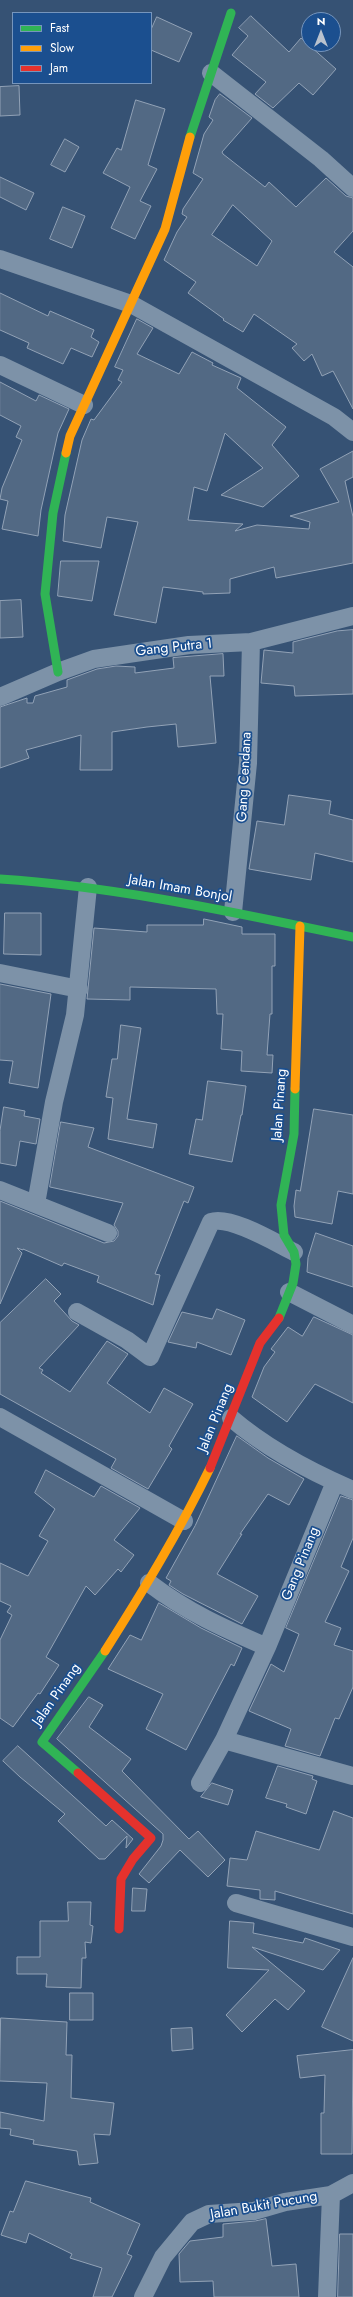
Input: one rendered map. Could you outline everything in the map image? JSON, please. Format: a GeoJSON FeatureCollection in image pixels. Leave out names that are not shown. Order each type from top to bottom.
{"type":"FeatureCollection","features":[{"type":"Feature","properties":{"kind":"main road"},"geometry":{"type":"LineString","coordinates":[[58,672],[45,594],[53,513],[70,436],[165,229],[193,127],[231,13]]}},
{"type":"Feature","properties":{"kind":"main road","name":"Jalan Imam Bonjol"},"geometry":{"type":"LineString","coordinates":[[0,880],[45,881],[88,887],[233,912],[353,937]]}},
{"type":"Feature","properties":{"kind":"main road","name":"Jalan Pinang"},"geometry":{"type":"LineString","coordinates":[[119,1929],[121,1879],[133,1859],[151,1838],[42,1742],[47,1732],[73,1699],[149,1583],[184,1521],[214,1459],[260,1343],[278,1319],[293,1283],[296,1264],[294,1252],[284,1235],[281,1205],[294,1134],[300,926]]}},
{"type":"Feature","properties":{"kind":"street"},"geometry":{"type":"LineString","coordinates":[[211,73],[321,159],[353,188]]}},
{"type":"Feature","properties":{"kind":"street"},"geometry":{"type":"LineString","coordinates":[[0,259],[131,304],[334,417],[353,432]]}},
{"type":"Feature","properties":{"kind":"street"},"geometry":{"type":"LineString","coordinates":[[0,365],[84,405]]}},
{"type":"Feature","properties":{"kind":"street","name":"Gang Putra 1"},"geometry":{"type":"LineString","coordinates":[[0,697],[58,672],[94,659],[146,650],[189,645],[251,642],[353,616]]}},
{"type":"Feature","properties":{"kind":"street","name":"Gang Cendana"},"geometry":{"type":"LineString","coordinates":[[233,912],[248,763],[251,642]]}},
{"type":"Feature","properties":{"kind":"street"},"geometry":{"type":"LineString","coordinates":[[36,1204],[54,1102],[75,1015],[79,988],[88,887]]}},
{"type":"Feature","properties":{"kind":"street"},"geometry":{"type":"LineString","coordinates":[[0,974],[79,988]]}},
{"type":"Feature","properties":{"kind":"street"},"geometry":{"type":"LineString","coordinates":[[0,1190],[108,1233]]}},
{"type":"Feature","properties":{"kind":"street"},"geometry":{"type":"LineString","coordinates":[[77,1312],[127,1340],[150,1357],[211,1222],[223,1221],[240,1227],[294,1252]]}},
{"type":"Feature","properties":{"kind":"street"},"geometry":{"type":"LineString","coordinates":[[289,1292],[353,1325]]}},
{"type":"Feature","properties":{"kind":"street"},"geometry":{"type":"LineString","coordinates":[[0,1417],[184,1521]]}},
{"type":"Feature","properties":{"kind":"street"},"geometry":{"type":"LineString","coordinates":[[231,1418],[256,1440],[353,1490]]}},
{"type":"Feature","properties":{"kind":"street","name":"Gang Pinang"},"geometry":{"type":"LineString","coordinates":[[200,1783],[224,1740],[267,1647],[335,1482]]}},
{"type":"Feature","properties":{"kind":"street"},"geometry":{"type":"LineString","coordinates":[[149,1583],[173,1602],[204,1620],[267,1647]]}},
{"type":"Feature","properties":{"kind":"street"},"geometry":{"type":"LineString","coordinates":[[224,1740],[353,1776]]}},
{"type":"Feature","properties":{"kind":"street"},"geometry":{"type":"LineString","coordinates":[[236,1903],[353,1938]]}},
{"type":"Feature","properties":{"kind":"street","name":"Jalan Bukit Pucung"},"geometry":{"type":"LineString","coordinates":[[143,2297],[163,2257],[192,2222],[209,2214],[254,2211],[285,2202],[331,2195],[353,2183]]}},
{"type":"Feature","properties":{"kind":"street"},"geometry":{"type":"LineString","coordinates":[[327,2297],[331,2195]]}},
{"type":"Feature","properties":{"kind":"building"},"geometry":{"type":"Polygon","coordinates":[[[251,16],[289,52],[301,38],[301,52],[317,52],[336,69],[313,95],[299,83],[273,108],[255,94],[266,82],[232,55],[248,36],[239,28],[251,16]]]}},
{"type":"Feature","properties":{"kind":"building"},"geometry":{"type":"Polygon","coordinates":[[[157,17],[192,33],[179,62],[152,50],[152,28],[157,17]]]}},
{"type":"Feature","properties":{"kind":"building"},"geometry":{"type":"Polygon","coordinates":[[[19,86],[20,115],[0,116],[0,87],[19,86]]]}},
{"type":"Feature","properties":{"kind":"building"},"geometry":{"type":"Polygon","coordinates":[[[220,94],[252,118],[222,152],[265,187],[269,182],[296,207],[326,178],[346,196],[353,198],[353,231],[334,252],[353,267],[353,409],[333,371],[322,376],[312,354],[304,361],[292,348],[297,344],[254,314],[243,332],[223,320],[224,319],[188,293],[196,282],[164,260],[177,232],[187,217],[182,214],[183,209],[203,179],[193,173],[204,134],[213,120],[209,117],[215,100],[220,94]],[[233,205],[212,235],[257,266],[272,241],[233,205]]]}},
{"type":"Feature","properties":{"kind":"building"},"geometry":{"type":"Polygon","coordinates":[[[136,100],[165,109],[148,165],[157,169],[140,201],[151,206],[135,239],[111,228],[130,187],[103,173],[117,148],[121,150],[136,100]]]}},
{"type":"Feature","properties":{"kind":"building"},"geometry":{"type":"Polygon","coordinates":[[[65,139],[79,147],[65,172],[51,165],[65,139]]]}},
{"type":"Feature","properties":{"kind":"building"},"geometry":{"type":"Polygon","coordinates":[[[0,177],[34,193],[26,210],[0,197],[0,177]]]}},
{"type":"Feature","properties":{"kind":"building"},"geometry":{"type":"Polygon","coordinates":[[[63,207],[85,216],[72,248],[50,239],[63,207]]]}},
{"type":"Feature","properties":{"kind":"building"},"geometry":{"type":"Polygon","coordinates":[[[0,293],[48,316],[50,311],[94,330],[91,337],[99,342],[92,357],[71,348],[63,364],[27,348],[29,343],[0,330],[0,293]]]}},
{"type":"Feature","properties":{"kind":"building"},"geometry":{"type":"Polygon","coordinates":[[[137,319],[153,328],[137,354],[179,374],[192,352],[213,363],[212,365],[241,378],[237,388],[286,427],[272,445],[299,476],[263,507],[221,495],[263,468],[225,433],[207,491],[194,487],[188,520],[243,524],[235,531],[257,525],[309,529],[310,522],[290,516],[339,502],[320,469],[353,451],[353,477],[345,481],[353,517],[353,563],[276,578],[274,567],[230,579],[230,593],[203,594],[203,592],[163,587],[156,623],[114,615],[138,522],[107,517],[101,548],[63,541],[65,515],[82,440],[91,419],[94,420],[122,382],[118,380],[123,370],[115,367],[137,319]]]}},
{"type":"Feature","properties":{"kind":"building"},"geometry":{"type":"Polygon","coordinates":[[[0,382],[36,401],[39,395],[69,409],[58,433],[41,510],[38,536],[2,529],[8,501],[0,499],[2,488],[22,440],[16,437],[21,426],[0,415],[0,382]]]}},
{"type":"Feature","properties":{"kind":"building"},"geometry":{"type":"Polygon","coordinates":[[[61,561],[99,561],[92,601],[58,596],[61,561]]]}},
{"type":"Feature","properties":{"kind":"building"},"geometry":{"type":"Polygon","coordinates":[[[21,600],[23,637],[0,638],[0,601],[21,600]]]}},
{"type":"Feature","properties":{"kind":"building"},"geometry":{"type":"Polygon","coordinates":[[[353,630],[353,694],[295,696],[294,686],[261,683],[264,650],[293,653],[293,642],[337,631],[353,630]]]}},
{"type":"Feature","properties":{"kind":"building"},"geometry":{"type":"Polygon","coordinates":[[[223,654],[224,676],[210,676],[216,743],[178,747],[176,724],[147,727],[112,732],[112,770],[80,770],[81,735],[26,750],[29,758],[0,768],[0,707],[27,698],[27,703],[33,703],[35,696],[67,687],[67,680],[97,669],[116,666],[135,667],[135,673],[174,668],[173,658],[223,654]]]}},
{"type":"Feature","properties":{"kind":"building"},"geometry":{"type":"Polygon","coordinates":[[[289,795],[331,801],[329,814],[353,820],[353,862],[315,853],[311,880],[249,869],[257,821],[284,825],[289,795]]]}},
{"type":"Feature","properties":{"kind":"building"},"geometry":{"type":"Polygon","coordinates":[[[5,913],[41,913],[41,955],[4,954],[5,913]]]}},
{"type":"Feature","properties":{"kind":"building"},"geometry":{"type":"Polygon","coordinates":[[[204,919],[242,927],[242,934],[275,934],[275,966],[272,966],[272,1014],[270,1014],[267,1055],[273,1055],[272,1073],[241,1071],[242,1051],[221,1049],[223,1014],[217,1014],[216,989],[130,987],[130,1000],[87,999],[94,928],[147,932],[147,925],[203,925],[204,919]]]}},
{"type":"Feature","properties":{"kind":"building"},"geometry":{"type":"Polygon","coordinates":[[[0,984],[51,994],[38,1088],[9,1083],[13,1061],[0,1060],[0,984]]]}},
{"type":"Feature","properties":{"kind":"building"},"geometry":{"type":"Polygon","coordinates":[[[121,1025],[141,1028],[127,1119],[157,1124],[153,1148],[108,1139],[113,1098],[106,1097],[112,1059],[117,1059],[121,1025]]]}},
{"type":"Feature","properties":{"kind":"building"},"geometry":{"type":"Polygon","coordinates":[[[208,1081],[246,1086],[242,1115],[232,1162],[189,1154],[196,1119],[202,1120],[208,1081]]]}},
{"type":"Feature","properties":{"kind":"building"},"geometry":{"type":"Polygon","coordinates":[[[4,1107],[25,1111],[24,1116],[40,1119],[36,1144],[20,1141],[16,1166],[0,1163],[0,1131],[4,1107]]]}},
{"type":"Feature","properties":{"kind":"building"},"geometry":{"type":"Polygon","coordinates":[[[314,1109],[353,1115],[353,1194],[338,1191],[332,1224],[295,1217],[294,1206],[296,1190],[300,1191],[314,1109]]]}},
{"type":"Feature","properties":{"kind":"building"},"geometry":{"type":"Polygon","coordinates":[[[61,1122],[94,1128],[88,1147],[194,1187],[188,1203],[184,1201],[155,1274],[160,1275],[153,1305],[97,1282],[99,1276],[64,1263],[62,1266],[23,1249],[17,1248],[22,1253],[0,1304],[0,1201],[104,1243],[114,1241],[118,1236],[118,1231],[114,1225],[123,1203],[50,1187],[61,1122]]]}},
{"type":"Feature","properties":{"kind":"building"},"geometry":{"type":"Polygon","coordinates":[[[316,1233],[353,1246],[353,1287],[307,1272],[308,1258],[316,1233]]]}},
{"type":"Feature","properties":{"kind":"building"},"geometry":{"type":"Polygon","coordinates":[[[46,1279],[61,1294],[54,1301],[72,1321],[79,1325],[39,1368],[43,1370],[41,1373],[70,1392],[107,1341],[128,1354],[107,1383],[150,1413],[164,1388],[193,1404],[169,1446],[172,1449],[148,1489],[111,1468],[116,1459],[0,1394],[0,1323],[46,1279]]]}},
{"type":"Feature","properties":{"kind":"building"},"geometry":{"type":"Polygon","coordinates":[[[217,1309],[245,1320],[231,1355],[197,1342],[196,1348],[168,1342],[182,1312],[212,1319],[217,1309]]]}},
{"type":"Feature","properties":{"kind":"building"},"geometry":{"type":"Polygon","coordinates":[[[314,1317],[353,1335],[353,1403],[315,1384],[287,1422],[252,1397],[264,1367],[275,1352],[271,1349],[288,1327],[302,1336],[314,1317]]]}},
{"type":"Feature","properties":{"kind":"building"},"geometry":{"type":"Polygon","coordinates":[[[237,1436],[268,1458],[304,1479],[289,1505],[268,1494],[240,1534],[242,1534],[217,1574],[258,1596],[242,1624],[183,1594],[169,1585],[171,1581],[166,1578],[195,1526],[237,1436]]]}},
{"type":"Feature","properties":{"kind":"building"},"geometry":{"type":"Polygon","coordinates":[[[46,1470],[94,1497],[101,1486],[140,1508],[114,1540],[134,1555],[121,1572],[118,1569],[95,1595],[86,1586],[46,1657],[59,1665],[40,1694],[38,1693],[13,1727],[0,1718],[0,1640],[12,1615],[7,1612],[11,1606],[0,1601],[0,1563],[28,1576],[48,1541],[39,1536],[55,1509],[35,1493],[46,1470]]]}},
{"type":"Feature","properties":{"kind":"building"},"geometry":{"type":"Polygon","coordinates":[[[341,1496],[353,1500],[353,1538],[341,1567],[349,1571],[325,1622],[341,1628],[334,1645],[353,1651],[353,1687],[339,1719],[335,1718],[320,1756],[285,1746],[291,1729],[249,1711],[271,1664],[284,1672],[299,1634],[286,1628],[341,1496]]]}},
{"type":"Feature","properties":{"kind":"building"},"geometry":{"type":"Polygon","coordinates":[[[159,1603],[201,1628],[242,1648],[234,1666],[231,1664],[186,1750],[146,1729],[163,1694],[108,1669],[130,1635],[141,1640],[159,1603]]]}},
{"type":"Feature","properties":{"kind":"building"},"geometry":{"type":"Polygon","coordinates":[[[89,1697],[103,1705],[89,1727],[131,1759],[122,1771],[189,1839],[198,1831],[225,1860],[208,1877],[180,1850],[149,1883],[139,1874],[161,1846],[163,1834],[57,1739],[89,1697]]]}},
{"type":"Feature","properties":{"kind":"building"},"geometry":{"type":"Polygon","coordinates":[[[18,1746],[106,1826],[112,1820],[133,1839],[126,1848],[127,1836],[105,1859],[99,1859],[58,1821],[65,1814],[3,1761],[18,1746]]]}},
{"type":"Feature","properties":{"kind":"building"},"geometry":{"type":"Polygon","coordinates":[[[278,1766],[313,1776],[312,1779],[317,1781],[306,1814],[286,1807],[287,1804],[266,1798],[278,1766]]]}},
{"type":"Feature","properties":{"kind":"building"},"geometry":{"type":"Polygon","coordinates":[[[212,1783],[233,1790],[228,1805],[201,1797],[212,1783]]]}},
{"type":"Feature","properties":{"kind":"building"},"geometry":{"type":"Polygon","coordinates":[[[334,1811],[353,1818],[353,1914],[275,1891],[275,1900],[260,1899],[260,1890],[227,1886],[230,1858],[247,1860],[256,1831],[319,1850],[334,1811]]]}},
{"type":"Feature","properties":{"kind":"building"},"geometry":{"type":"Polygon","coordinates":[[[133,1888],[147,1889],[145,1911],[132,1911],[133,1888]]]}},
{"type":"Feature","properties":{"kind":"building"},"geometry":{"type":"Polygon","coordinates":[[[68,1902],[91,1902],[90,1925],[93,1926],[91,1943],[85,1942],[86,1958],[82,1958],[81,1988],[46,1987],[47,1974],[17,1974],[17,1957],[40,1957],[40,1921],[68,1921],[68,1902]]]}},
{"type":"Feature","properties":{"kind":"building"},"geometry":{"type":"Polygon","coordinates":[[[230,1921],[254,1923],[253,1933],[303,1943],[305,1938],[340,1950],[323,1970],[252,1947],[305,1991],[288,2010],[275,1999],[242,2032],[226,2015],[269,1970],[228,1968],[230,1921]]]}},
{"type":"Feature","properties":{"kind":"building"},"geometry":{"type":"Polygon","coordinates":[[[353,1958],[353,2041],[322,2027],[353,1958]]]}},
{"type":"Feature","properties":{"kind":"building"},"geometry":{"type":"Polygon","coordinates":[[[70,1993],[93,1993],[93,2020],[70,2020],[70,1993]]]}},
{"type":"Feature","properties":{"kind":"building"},"geometry":{"type":"Polygon","coordinates":[[[1,2018],[67,2022],[66,2055],[72,2055],[71,2098],[114,2103],[110,2135],[94,2134],[98,2163],[79,2165],[77,2151],[33,2144],[34,2140],[10,2135],[11,2129],[0,2128],[0,2112],[44,2121],[47,2083],[0,2081],[1,2018]]]}},
{"type":"Feature","properties":{"kind":"building"},"geometry":{"type":"Polygon","coordinates":[[[192,2028],[193,2049],[172,2051],[171,2029],[192,2028]]]}},
{"type":"Feature","properties":{"kind":"building"},"geometry":{"type":"Polygon","coordinates":[[[353,2050],[352,2154],[321,2154],[321,2113],[324,2113],[325,2075],[300,2078],[297,2056],[353,2050]]]}},
{"type":"Feature","properties":{"kind":"building"},"geometry":{"type":"Polygon","coordinates":[[[26,2181],[91,2198],[90,2202],[140,2224],[127,2254],[132,2256],[112,2297],[93,2297],[102,2268],[70,2258],[72,2254],[29,2233],[26,2243],[1,2235],[10,2211],[13,2212],[26,2181]]]}},
{"type":"Feature","properties":{"kind":"building"},"geometry":{"type":"Polygon","coordinates":[[[266,2219],[272,2266],[296,2264],[299,2297],[214,2297],[213,2281],[180,2282],[179,2254],[190,2241],[223,2237],[223,2224],[266,2219]]]}},
{"type":"Feature","properties":{"kind":"building"},"geometry":{"type":"Polygon","coordinates":[[[340,2234],[353,2234],[353,2297],[338,2297],[340,2234]]]}},
{"type":"Feature","properties":{"kind":"traffic: fast"},"geometry":{"type":"LineString","coordinates":[[190,137],[231,13]]}},
{"type":"Feature","properties":{"kind":"traffic: fast"},"geometry":{"type":"LineString","coordinates":[[58,672],[45,594],[53,513],[66,453]]}},
{"type":"Feature","properties":{"kind":"traffic: fast"},"geometry":{"type":"LineString","coordinates":[[0,879],[89,888],[178,902],[353,937]]}},
{"type":"Feature","properties":{"kind":"traffic: fast"},"geometry":{"type":"LineString","coordinates":[[279,1318],[293,1283],[296,1264],[294,1252],[284,1235],[281,1205],[294,1134],[295,1089]]}},
{"type":"Feature","properties":{"kind":"traffic: fast"},"geometry":{"type":"LineString","coordinates":[[78,1773],[42,1742],[105,1651]]}},
{"type":"Feature","properties":{"kind":"traffic: slow"},"geometry":{"type":"LineString","coordinates":[[66,453],[70,436],[165,229],[190,137]]}},
{"type":"Feature","properties":{"kind":"traffic: slow"},"geometry":{"type":"LineString","coordinates":[[295,1089],[300,926]]}},
{"type":"Feature","properties":{"kind":"traffic: slow"},"geometry":{"type":"LineString","coordinates":[[105,1651],[160,1561],[210,1468]]}},
{"type":"Feature","properties":{"kind":"traffic: jam"},"geometry":{"type":"LineString","coordinates":[[210,1468],[260,1343],[279,1318]]}},
{"type":"Feature","properties":{"kind":"traffic: jam"},"geometry":{"type":"LineString","coordinates":[[78,1773],[151,1838],[133,1859],[121,1879],[119,1929]]}}]}
